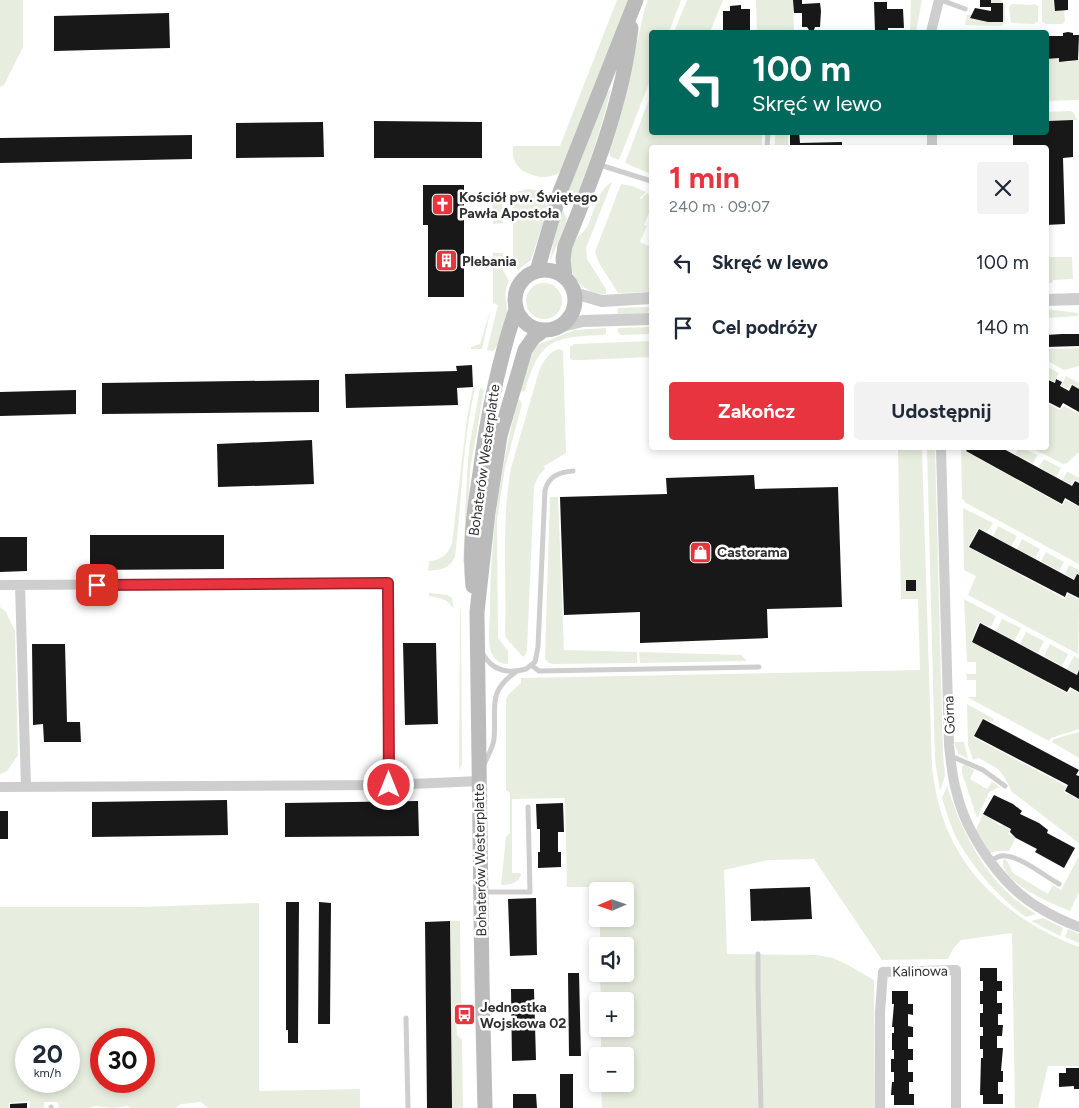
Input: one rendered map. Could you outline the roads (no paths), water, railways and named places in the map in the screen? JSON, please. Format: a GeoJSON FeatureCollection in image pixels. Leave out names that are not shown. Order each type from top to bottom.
{"type":"FeatureCollection","features":[{"type":"Feature","properties":{"kind":"main road"},"geometry":{"type":"LineString","coordinates":[[565,278],[563,259],[565,246],[597,164],[609,126],[630,43],[635,3]]}},
{"type":"Feature","properties":{"kind":"main road"},"geometry":{"type":"LineString","coordinates":[[537,271],[560,192],[635,3]]}},
{"type":"Feature","properties":{"kind":"main road"},"geometry":{"type":"LineString","coordinates":[[537,271],[552,271],[565,278],[571,285],[574,293],[575,302],[570,317],[551,329],[537,329],[524,322],[516,309],[516,293],[523,279],[537,271]]}},
{"type":"Feature","properties":{"kind":"main road","name":"Bohaterów Westerplatte"},"geometry":{"type":"LineString","coordinates":[[478,612],[472,579],[472,548],[478,483],[494,389],[506,338],[516,309]]}},
{"type":"Feature","properties":{"kind":"main road","name":"Bohaterów Westerplatte"},"geometry":{"type":"LineString","coordinates":[[486,1108],[480,892],[478,612],[488,513],[500,436],[525,350],[534,337],[551,329]]}},
{"type":"Feature","properties":{"kind":"street"},"geometry":{"type":"LineString","coordinates":[[932,30],[940,0]]}},
{"type":"Feature","properties":{"kind":"street"},"geometry":{"type":"LineString","coordinates":[[574,293],[602,301],[649,298]]}},
{"type":"Feature","properties":{"kind":"street"},"geometry":{"type":"LineString","coordinates":[[1049,300],[1079,299]]}},
{"type":"Feature","properties":{"kind":"street"},"geometry":{"type":"LineString","coordinates":[[551,329],[583,321],[649,319]]}},
{"type":"Feature","properties":{"kind":"street","name":"Górna"},"geometry":{"type":"LineString","coordinates":[[941,450],[950,756],[953,781],[963,813],[976,839],[1004,878],[1037,907],[1079,927]]}},
{"type":"Feature","properties":{"kind":"street"},"geometry":{"type":"LineString","coordinates":[[0,585],[388,583],[389,785]]}},
{"type":"Feature","properties":{"kind":"street"},"geometry":{"type":"LineString","coordinates":[[20,585],[26,787]]}},
{"type":"Feature","properties":{"kind":"street"},"geometry":{"type":"LineString","coordinates":[[0,788],[389,785],[480,778]]}},
{"type":"Feature","properties":{"kind":"street","name":"Kalinowa"},"geometry":{"type":"LineString","coordinates":[[880,1108],[880,1012],[883,972],[956,970],[956,1108]]}},
{"type":"Feature","properties":{"kind":"lane"},"geometry":{"type":"LineString","coordinates":[[940,0],[965,9]]}},
{"type":"Feature","properties":{"kind":"lane"},"geometry":{"type":"LineString","coordinates":[[597,164],[649,180]]}},
{"type":"Feature","properties":{"kind":"lane"},"geometry":{"type":"LineString","coordinates":[[478,645],[486,660],[500,670],[516,671],[526,669],[531,665],[538,653],[545,490],[555,475],[573,471]]}},
{"type":"Feature","properties":{"kind":"lane"},"geometry":{"type":"LineString","coordinates":[[531,665],[539,671],[759,667]]}},
{"type":"Feature","properties":{"kind":"lane"},"geometry":{"type":"LineString","coordinates":[[480,778],[494,741],[495,696],[502,683],[516,671]]}},
{"type":"Feature","properties":{"kind":"lane"},"geometry":{"type":"LineString","coordinates":[[950,756],[977,767],[1005,786]]}},
{"type":"Feature","properties":{"kind":"lane"},"geometry":{"type":"LineString","coordinates":[[480,892],[530,892],[528,808]]}},
{"type":"Feature","properties":{"kind":"lane"},"geometry":{"type":"LineString","coordinates":[[991,861],[1005,856],[1017,859],[1059,884]]}},
{"type":"Feature","properties":{"kind":"lane"},"geometry":{"type":"LineString","coordinates":[[758,954],[762,1108]]}},
{"type":"Feature","properties":{"kind":"lane"},"geometry":{"type":"LineString","coordinates":[[406,1018],[408,1108]]}},
{"type":"Feature","properties":{"kind":"place","name":"Kościół pw. Świętego Pawła Apostoła"},"geometry":{"type":"Point","coordinates":[443,205]}},
{"type":"Feature","properties":{"kind":"place","name":"Plebania"},"geometry":{"type":"Point","coordinates":[446,261]}},
{"type":"Feature","properties":{"kind":"place","name":"Castorama"},"geometry":{"type":"Point","coordinates":[701,552]}},
{"type":"Feature","properties":{"kind":"place","name":"Jednostka Wojskowa 02"},"geometry":{"type":"Point","coordinates":[464,1015]}}]}
